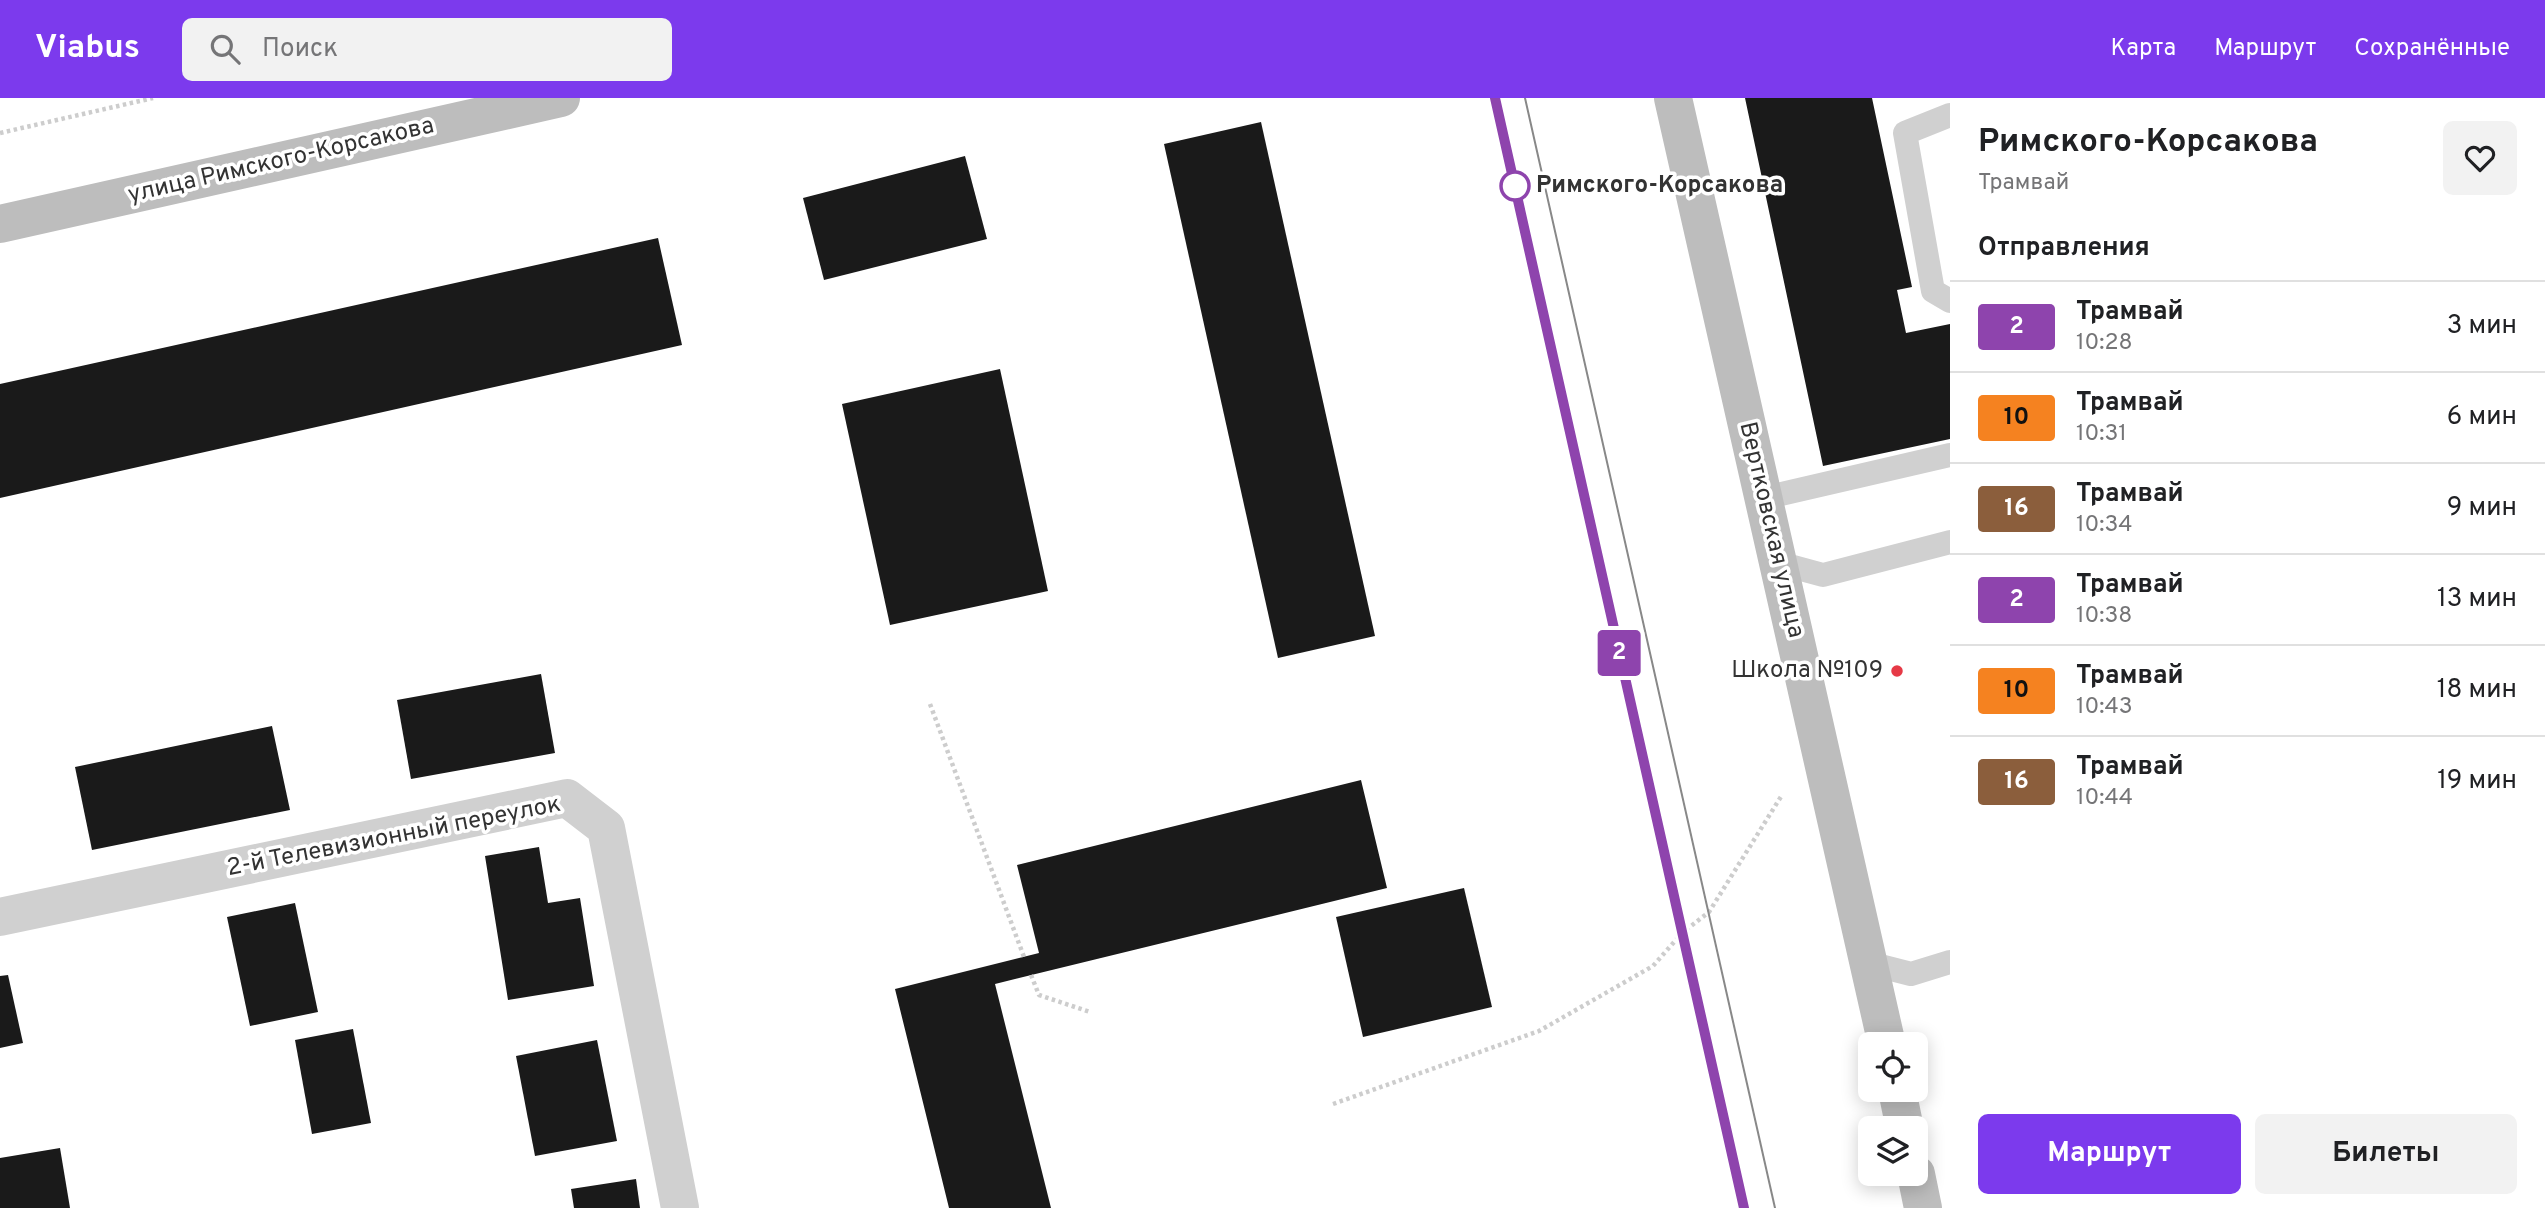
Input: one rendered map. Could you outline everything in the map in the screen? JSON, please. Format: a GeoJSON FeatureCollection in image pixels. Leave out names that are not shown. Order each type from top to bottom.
{"type":"FeatureCollection","features":[{"type":"Feature","properties":{"kind":"street","name":"улица Римского-Корсакова"},"geometry":{"type":"LineString","coordinates":[[0,224],[561,98]]}},
{"type":"Feature","properties":{"kind":"street","name":"Вертковская улица"},"geometry":{"type":"LineString","coordinates":[[1673,98],[1883,1032]]}},
{"type":"Feature","properties":{"kind":"street","name":"2-й Телевизионный переулок"},"geometry":{"type":"LineString","coordinates":[[0,917],[567,798],[606,828],[680,1208]]}},
{"type":"Feature","properties":{"kind":"street"},"geometry":{"type":"LineString","coordinates":[[1918,1186],[1923,1208]]}},
{"type":"Feature","properties":{"kind":"lane"},"geometry":{"type":"LineString","coordinates":[[1950,115],[1905,133],[1933,291],[1950,301]]}},
{"type":"Feature","properties":{"kind":"lane"},"geometry":{"type":"LineString","coordinates":[[1764,498],[1950,455]]}},
{"type":"Feature","properties":{"kind":"lane"},"geometry":{"type":"LineString","coordinates":[[1779,564],[1823,575],[1950,542]]}},
{"type":"Feature","properties":{"kind":"lane"},"geometry":{"type":"LineString","coordinates":[[1868,963],[1911,974],[1950,962]]}},
{"type":"Feature","properties":{"kind":"path"},"geometry":{"type":"LineString","coordinates":[[0,133],[153,98]]}},
{"type":"Feature","properties":{"kind":"path"},"geometry":{"type":"LineString","coordinates":[[930,704],[1024,957]]}},
{"type":"Feature","properties":{"kind":"path"},"geometry":{"type":"LineString","coordinates":[[1333,1104],[1539,1031],[1653,965],[1682,933],[1709,912],[1780,796],[1827,776]]}},
{"type":"Feature","properties":{"kind":"path"},"geometry":{"type":"LineString","coordinates":[[1031,975],[1039,995],[1090,1012]]}},
{"type":"Feature","properties":{"kind":"building"},"geometry":{"type":"Polygon","coordinates":[[[1745,98],[1872,98],[1912,287],[1897,290],[1906,333],[1950,324],[1950,439],[1823,466],[1745,98]]]}},
{"type":"Feature","properties":{"kind":"building"},"geometry":{"type":"Polygon","coordinates":[[[1261,122],[1375,636],[1278,658],[1164,144],[1261,122]]]}},
{"type":"Feature","properties":{"kind":"building"},"geometry":{"type":"Polygon","coordinates":[[[965,156],[987,239],[824,280],[803,198],[965,156]]]}},
{"type":"Feature","properties":{"kind":"building"},"geometry":{"type":"Polygon","coordinates":[[[658,238],[682,345],[0,498],[0,384],[658,238]]]}},
{"type":"Feature","properties":{"kind":"building"},"geometry":{"type":"Polygon","coordinates":[[[1000,369],[1048,591],[890,625],[842,404],[1000,369]]]}},
{"type":"Feature","properties":{"kind":"building"},"geometry":{"type":"Polygon","coordinates":[[[541,674],[555,753],[411,779],[397,700],[541,674]]]}},
{"type":"Feature","properties":{"kind":"building"},"geometry":{"type":"Polygon","coordinates":[[[272,726],[290,810],[92,850],[75,767],[272,726]]]}},
{"type":"Feature","properties":{"kind":"building"},"geometry":{"type":"Polygon","coordinates":[[[1361,780],[1387,888],[995,984],[1051,1208],[949,1208],[895,989],[1039,953],[1017,865],[1361,780]]]}},
{"type":"Feature","properties":{"kind":"building"},"geometry":{"type":"Polygon","coordinates":[[[539,847],[548,903],[580,898],[594,986],[508,1000],[485,856],[539,847]]]}},
{"type":"Feature","properties":{"kind":"building"},"geometry":{"type":"Polygon","coordinates":[[[1464,888],[1492,1007],[1363,1037],[1336,917],[1464,888]]]}},
{"type":"Feature","properties":{"kind":"building"},"geometry":{"type":"Polygon","coordinates":[[[295,903],[318,1012],[250,1026],[227,917],[295,903]]]}},
{"type":"Feature","properties":{"kind":"building"},"geometry":{"type":"Polygon","coordinates":[[[8,975],[23,1043],[0,1048],[0,976],[8,975]]]}},
{"type":"Feature","properties":{"kind":"building"},"geometry":{"type":"Polygon","coordinates":[[[353,1029],[371,1123],[312,1134],[295,1040],[353,1029]]]}},
{"type":"Feature","properties":{"kind":"building"},"geometry":{"type":"Polygon","coordinates":[[[597,1040],[617,1141],[535,1156],[516,1056],[597,1040]]]}},
{"type":"Feature","properties":{"kind":"building"},"geometry":{"type":"Polygon","coordinates":[[[60,1148],[70,1208],[0,1208],[0,1158],[60,1148]]]}},
{"type":"Feature","properties":{"kind":"building"},"geometry":{"type":"Polygon","coordinates":[[[636,1179],[640,1208],[574,1208],[571,1189],[636,1179]]]}},
{"type":"Feature","properties":{"kind":"tram line"},"geometry":{"type":"LineString","coordinates":[[1495,98],[1744,1208]]}},
{"type":"Feature","properties":{"kind":"tram line","name":"2"},"geometry":{"type":"LineString","coordinates":[[1495,98],[1744,1208]]}},
{"type":"Feature","properties":{"kind":"tram line"},"geometry":{"type":"LineString","coordinates":[[1525,98],[1775,1208]]}},
{"type":"Feature","properties":{"kind":"place","name":"Римского-Корсакова"},"geometry":{"type":"Point","coordinates":[1515,186]}},
{"type":"Feature","properties":{"kind":"place","name":"Школа №109"},"geometry":{"type":"Point","coordinates":[1897,671]}}]}
